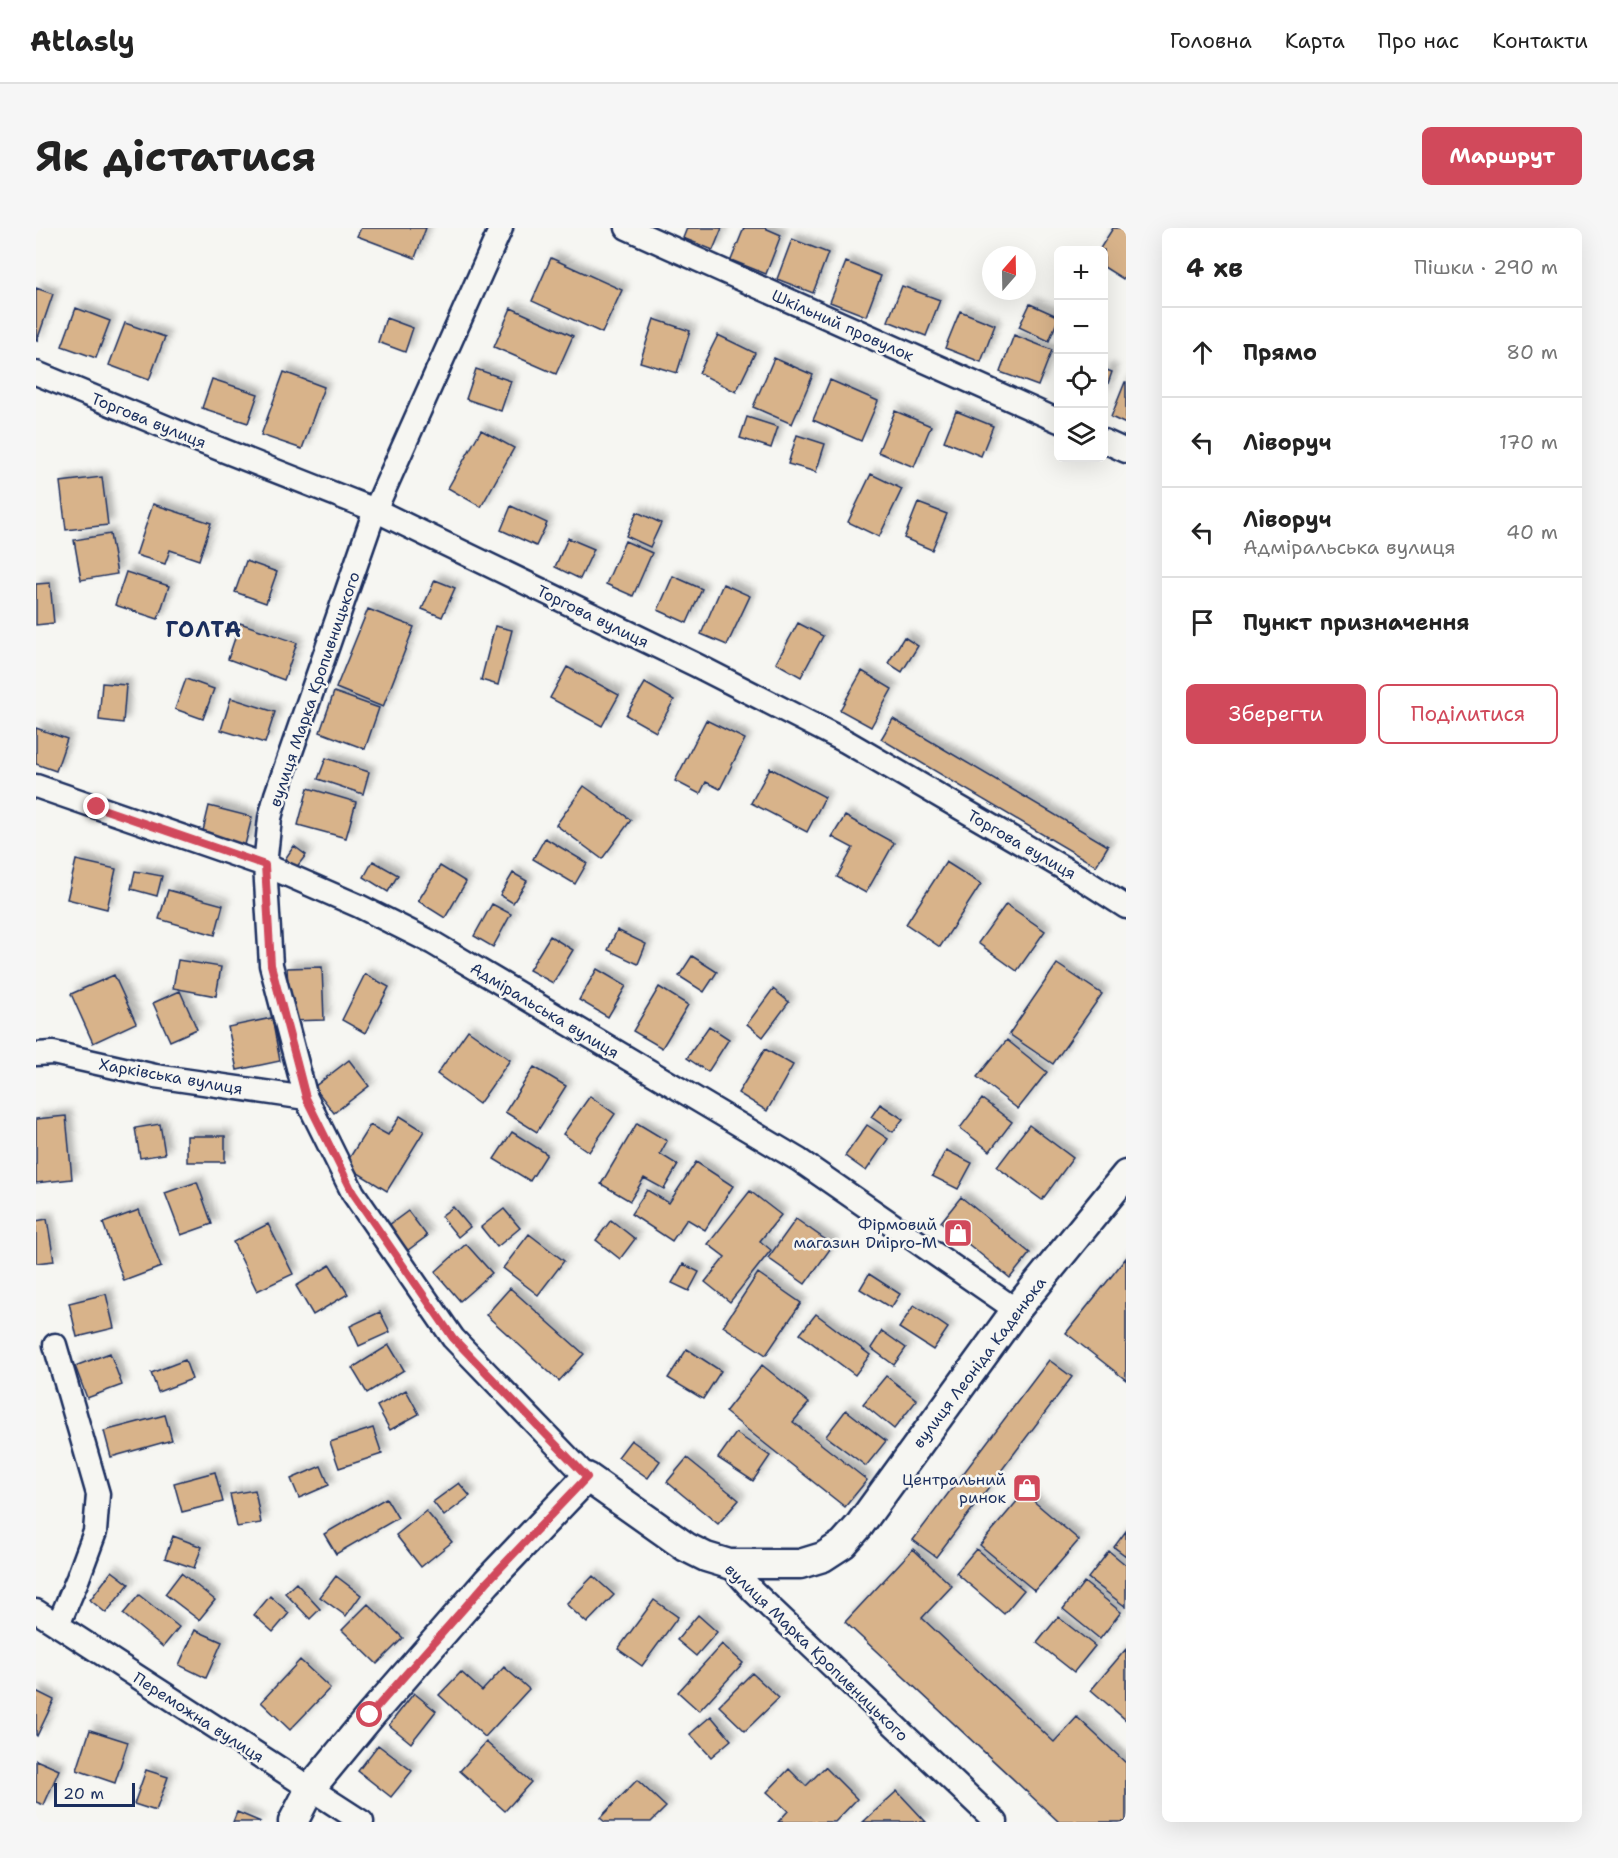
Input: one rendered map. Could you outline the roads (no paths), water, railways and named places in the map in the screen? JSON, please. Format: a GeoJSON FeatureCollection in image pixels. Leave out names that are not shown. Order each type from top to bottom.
{"type":"FeatureCollection","features":[{"type":"Feature","properties":{"kind":"street","name":"вулиця Марка Кропивницького"},"geometry":{"type":"LineString","coordinates":[[501,228],[375,510],[270,818],[265,865],[271,965],[306,1098],[353,1193],[453,1338],[587,1477],[685,1545],[706,1557],[729,1564],[763,1600],[996,1822]]}},
{"type":"Feature","properties":{"kind":"street","name":"Шкільний провулок"},"geometry":{"type":"LineString","coordinates":[[627,228],[1054,419]]}},
{"type":"Feature","properties":{"kind":"street","name":"Торгова вулиця"},"geometry":{"type":"LineString","coordinates":[[36,373],[375,510],[685,660],[847,742],[1084,880],[1126,907]]}},
{"type":"Feature","properties":{"kind":"street"},"geometry":{"type":"LineString","coordinates":[[1108,443],[1126,451]]}},
{"type":"Feature","properties":{"kind":"street","name":"Адміральська вулиця"},"geometry":{"type":"LineString","coordinates":[[36,786],[265,865],[359,906],[433,943],[799,1160],[1016,1310]]}},
{"type":"Feature","properties":{"kind":"street","name":"Харківська вулиця"},"geometry":{"type":"LineString","coordinates":[[36,1054],[53,1053],[155,1076],[306,1098]]}},
{"type":"Feature","properties":{"kind":"street","name":"вулиця Леоніда Каденюка"},"geometry":{"type":"LineString","coordinates":[[729,1564],[800,1564],[823,1557],[843,1544],[859,1526],[1016,1310],[1126,1175]]}},
{"type":"Feature","properties":{"kind":"street"},"geometry":{"type":"LineString","coordinates":[[55,1345],[98,1494],[95,1532],[58,1625]]}},
{"type":"Feature","properties":{"kind":"street"},"geometry":{"type":"LineString","coordinates":[[292,1822],[310,1789],[370,1715],[487,1582],[587,1477]]}},
{"type":"Feature","properties":{"kind":"street","name":"Переможна вулиця"},"geometry":{"type":"LineString","coordinates":[[36,1611],[362,1822]]}},
{"type":"Feature","properties":{"kind":"place","name":"Фірмовий магазин Dnipro-M"},"geometry":{"type":"Point","coordinates":[958,1233]}},
{"type":"Feature","properties":{"kind":"place","name":"Центральний ринок"},"geometry":{"type":"Point","coordinates":[1027,1488]}},
{"type":"Feature","properties":{"kind":"district","name":"ГОЛТА"},"geometry":{"type":"Point","coordinates":[204,629]}}]}
